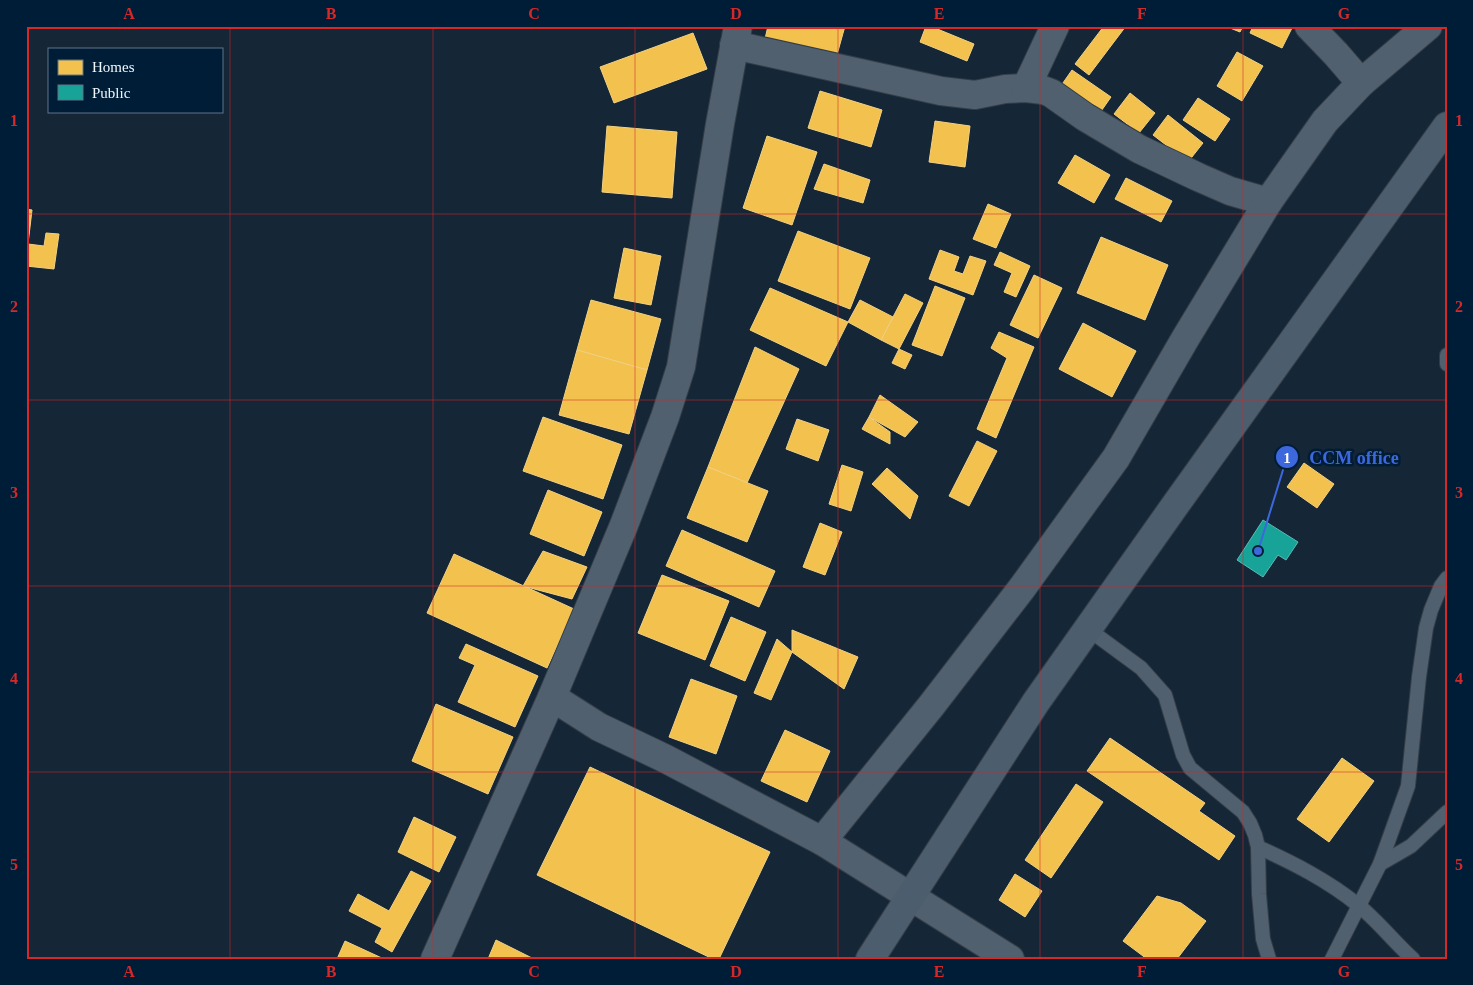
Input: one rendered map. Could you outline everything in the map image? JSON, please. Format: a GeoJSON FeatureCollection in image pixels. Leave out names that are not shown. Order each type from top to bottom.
{"type":"FeatureCollection","features":[{"type":"Feature","properties":{"kind":"highway"},"geometry":{"type":"LineString","coordinates":[[870,959],[1036,702],[1447,126]]}},
{"type":"Feature","properties":{"kind":"street"},"geometry":{"type":"LineString","coordinates":[[1026,88],[1055,26]]}},
{"type":"Feature","properties":{"kind":"street"},"geometry":{"type":"LineString","coordinates":[[1309,26],[1361,83]]}},
{"type":"Feature","properties":{"kind":"street"},"geometry":{"type":"LineString","coordinates":[[822,841],[931,706],[1022,588],[1116,458],[1268,202],[1325,121],[1361,83],[1428,26]]}},
{"type":"Feature","properties":{"kind":"street"},"geometry":{"type":"LineString","coordinates":[[435,959],[552,697],[634,498],[665,417],[681,367],[736,36],[941,91],[976,95],[1005,89],[1038,89],[1051,94],[1084,117],[1139,149],[1198,178],[1230,191],[1268,202]]}},
{"type":"Feature","properties":{"kind":"street"},"geometry":{"type":"LineString","coordinates":[[552,697],[599,727],[666,759],[822,841],[1010,959]]}},
{"type":"Feature","properties":{"kind":"lane"},"geometry":{"type":"LineString","coordinates":[[1447,355],[1447,364]]}},
{"type":"Feature","properties":{"kind":"lane"},"geometry":{"type":"LineString","coordinates":[[1332,959],[1380,864],[1408,786],[1426,628],[1430,610],[1441,586],[1447,578]]}},
{"type":"Feature","properties":{"kind":"lane"},"geometry":{"type":"LineString","coordinates":[[1088,629],[1141,668],[1165,695],[1183,755],[1190,768],[1243,812],[1250,823],[1258,846],[1262,939],[1269,959]]}},
{"type":"Feature","properties":{"kind":"lane"},"geometry":{"type":"LineString","coordinates":[[1380,864],[1411,846],[1447,812]]}},
{"type":"Feature","properties":{"kind":"lane"},"geometry":{"type":"LineString","coordinates":[[1258,846],[1300,866],[1332,886],[1359,906],[1413,959]]}},
{"type":"Feature","properties":{"kind":"building: Homes"},"geometry":{"type":"Polygon","coordinates":[[[768,26],[845,26],[835,62],[764,43],[768,26]]]}},
{"type":"Feature","properties":{"kind":"building: Homes"},"geometry":{"type":"Polygon","coordinates":[[[926,26],[974,44],[967,61],[920,42],[926,26]]]}},
{"type":"Feature","properties":{"kind":"building: Homes"},"geometry":{"type":"Polygon","coordinates":[[[1104,26],[1126,26],[1089,75],[1075,64],[1104,26]]]}},
{"type":"Feature","properties":{"kind":"building: Homes"},"geometry":{"type":"Polygon","coordinates":[[[1225,26],[1243,26],[1240,32],[1225,26]]]}},
{"type":"Feature","properties":{"kind":"building: Homes"},"geometry":{"type":"Polygon","coordinates":[[[1253,26],[1293,26],[1282,48],[1250,33],[1253,26]]]}},
{"type":"Feature","properties":{"kind":"building: Homes"},"geometry":{"type":"Polygon","coordinates":[[[693,33],[707,69],[614,103],[600,67],[693,33]]]}},
{"type":"Feature","properties":{"kind":"building: Homes"},"geometry":{"type":"Polygon","coordinates":[[[1237,52],[1263,66],[1242,101],[1217,86],[1237,52]]]}},
{"type":"Feature","properties":{"kind":"building: Homes"},"geometry":{"type":"Polygon","coordinates":[[[1072,70],[1111,97],[1097,117],[1058,90],[1072,70]]]}},
{"type":"Feature","properties":{"kind":"building: Homes"},"geometry":{"type":"Polygon","coordinates":[[[820,91],[882,110],[871,147],[808,128],[820,91]]]}},
{"type":"Feature","properties":{"kind":"building: Homes"},"geometry":{"type":"Polygon","coordinates":[[[1130,93],[1155,113],[1139,133],[1114,114],[1130,93]]]}},
{"type":"Feature","properties":{"kind":"building: Homes"},"geometry":{"type":"Polygon","coordinates":[[[1198,98],[1230,119],[1215,141],[1183,120],[1198,98]]]}},
{"type":"Feature","properties":{"kind":"building: Homes"},"geometry":{"type":"Polygon","coordinates":[[[1168,115],[1203,143],[1188,162],[1153,135],[1168,115]]]}},
{"type":"Feature","properties":{"kind":"building: Homes"},"geometry":{"type":"Polygon","coordinates":[[[935,121],[970,126],[965,167],[929,162],[935,121]]]}},
{"type":"Feature","properties":{"kind":"building: Homes"},"geometry":{"type":"Polygon","coordinates":[[[607,126],[677,132],[672,198],[602,192],[607,126]]]}},
{"type":"Feature","properties":{"kind":"building: Homes"},"geometry":{"type":"Polygon","coordinates":[[[767,136],[817,152],[792,225],[743,208],[767,136]]]}},
{"type":"Feature","properties":{"kind":"building: Homes"},"geometry":{"type":"Polygon","coordinates":[[[1075,155],[1110,175],[1094,203],[1058,183],[1075,155]]]}},
{"type":"Feature","properties":{"kind":"building: Homes"},"geometry":{"type":"Polygon","coordinates":[[[824,164],[870,180],[863,203],[814,189],[824,164]]]}},
{"type":"Feature","properties":{"kind":"building: Homes"},"geometry":{"type":"Polygon","coordinates":[[[1126,178],[1172,201],[1161,222],[1115,199],[1126,178]]]}},
{"type":"Feature","properties":{"kind":"building: Homes"},"geometry":{"type":"Polygon","coordinates":[[[988,204],[1011,214],[996,248],[973,239],[988,204]]]}},
{"type":"Feature","properties":{"kind":"building: Homes"},"geometry":{"type":"Polygon","coordinates":[[[26,209],[32,210],[28,244],[44,246],[46,233],[59,234],[54,269],[26,266],[26,209]]]}},
{"type":"Feature","properties":{"kind":"building: Homes"},"geometry":{"type":"Polygon","coordinates":[[[798,231],[870,258],[850,309],[778,281],[798,231]]]}},
{"type":"Feature","properties":{"kind":"building: Homes"},"geometry":{"type":"Polygon","coordinates":[[[1101,237],[1168,265],[1145,320],[1077,293],[1101,237]]]}},
{"type":"Feature","properties":{"kind":"building: Homes"},"geometry":{"type":"Polygon","coordinates":[[[624,248],[661,256],[651,305],[614,298],[624,248]]]}},
{"type":"Feature","properties":{"kind":"building: Homes"},"geometry":{"type":"Polygon","coordinates":[[[940,250],[959,257],[954,271],[963,274],[970,256],[986,261],[973,295],[929,279],[940,250]]]}},
{"type":"Feature","properties":{"kind":"building: Homes"},"geometry":{"type":"Polygon","coordinates":[[[1000,252],[1030,266],[1016,297],[1004,292],[1012,273],[994,265],[1000,252]]]}},
{"type":"Feature","properties":{"kind":"building: Homes"},"geometry":{"type":"Polygon","coordinates":[[[1034,275],[1062,288],[1038,338],[1010,325],[1034,275]]]}},
{"type":"Feature","properties":{"kind":"building: Homes"},"geometry":{"type":"Polygon","coordinates":[[[935,286],[965,298],[942,356],[912,345],[935,286]]]}},
{"type":"Feature","properties":{"kind":"building: Homes"},"geometry":{"type":"Polygon","coordinates":[[[770,288],[848,322],[826,366],[750,330],[770,288]]]}},
{"type":"Feature","properties":{"kind":"building: Homes"},"geometry":{"type":"Polygon","coordinates":[[[905,294],[923,303],[899,349],[881,340],[905,294]]]}},
{"type":"Feature","properties":{"kind":"building: Homes"},"geometry":{"type":"Polygon","coordinates":[[[591,300],[661,319],[647,370],[577,350],[591,300]]]}},
{"type":"Feature","properties":{"kind":"building: Homes"},"geometry":{"type":"Polygon","coordinates":[[[860,300],[893,317],[881,340],[848,322],[860,300]]]}},
{"type":"Feature","properties":{"kind":"building: Homes"},"geometry":{"type":"Polygon","coordinates":[[[1083,323],[1136,351],[1112,397],[1059,369],[1083,323]]]}},
{"type":"Feature","properties":{"kind":"building: Homes"},"geometry":{"type":"Polygon","coordinates":[[[999,332],[1034,347],[996,438],[977,429],[1007,358],[991,348],[999,332]]]}},
{"type":"Feature","properties":{"kind":"building: Homes"},"geometry":{"type":"Polygon","coordinates":[[[755,347],[799,369],[747,483],[708,467],[755,347]]]}},
{"type":"Feature","properties":{"kind":"building: Homes"},"geometry":{"type":"Polygon","coordinates":[[[899,349],[912,355],[905,369],[892,363],[899,349]]]}},
{"type":"Feature","properties":{"kind":"building: Homes"},"geometry":{"type":"Polygon","coordinates":[[[577,350],[647,370],[629,434],[559,415],[577,350]]]}},
{"type":"Feature","properties":{"kind":"building: Homes"},"geometry":{"type":"Polygon","coordinates":[[[880,395],[918,422],[905,437],[869,417],[880,395]]]}},
{"type":"Feature","properties":{"kind":"building: Homes"},"geometry":{"type":"Polygon","coordinates":[[[543,417],[622,445],[603,499],[523,471],[543,417]]]}},
{"type":"Feature","properties":{"kind":"building: Homes"},"geometry":{"type":"Polygon","coordinates":[[[869,417],[890,432],[890,444],[862,429],[869,417]]]}},
{"type":"Feature","properties":{"kind":"building: Homes"},"geometry":{"type":"Polygon","coordinates":[[[797,419],[829,430],[818,461],[786,449],[797,419]]]}},
{"type":"Feature","properties":{"kind":"building: Homes"},"geometry":{"type":"Polygon","coordinates":[[[977,441],[997,451],[969,506],[949,496],[977,441]]]}},
{"type":"Feature","properties":{"kind":"building: Homes"},"geometry":{"type":"Polygon","coordinates":[[[1304,463],[1334,484],[1317,508],[1287,487],[1304,463]]]}},
{"type":"Feature","properties":{"kind":"building: Homes"},"geometry":{"type":"Polygon","coordinates":[[[842,465],[863,472],[851,511],[829,504],[842,465]]]}},
{"type":"Feature","properties":{"kind":"building: Homes"},"geometry":{"type":"Polygon","coordinates":[[[708,467],[768,491],[747,542],[687,518],[708,467]]]}},
{"type":"Feature","properties":{"kind":"building: Homes"},"geometry":{"type":"Polygon","coordinates":[[[887,468],[918,496],[910,519],[872,484],[887,468]]]}},
{"type":"Feature","properties":{"kind":"building: Homes"},"geometry":{"type":"Polygon","coordinates":[[[548,490],[602,512],[584,556],[530,534],[548,490]]]}},
{"type":"Feature","properties":{"kind":"building: Homes"},"geometry":{"type":"Polygon","coordinates":[[[820,523],[842,532],[825,575],[803,567],[820,523]]]}},
{"type":"Feature","properties":{"kind":"building: Homes"},"geometry":{"type":"Polygon","coordinates":[[[682,530],[775,571],[759,607],[666,566],[682,530]]]}},
{"type":"Feature","properties":{"kind":"building: Homes"},"geometry":{"type":"Polygon","coordinates":[[[543,551],[587,567],[572,599],[523,586],[543,551]]]}},
{"type":"Feature","properties":{"kind":"building: Homes"},"geometry":{"type":"Polygon","coordinates":[[[454,554],[574,609],[547,668],[427,613],[454,554]]]}},
{"type":"Feature","properties":{"kind":"building: Homes"},"geometry":{"type":"Polygon","coordinates":[[[662,575],[729,601],[705,660],[638,633],[662,575]]]}},
{"type":"Feature","properties":{"kind":"building: Homes"},"geometry":{"type":"Polygon","coordinates":[[[731,617],[766,632],[745,681],[710,666],[731,617]]]}},
{"type":"Feature","properties":{"kind":"building: Homes"},"geometry":{"type":"Polygon","coordinates":[[[792,630],[858,657],[844,689],[792,652],[792,630]]]}},
{"type":"Feature","properties":{"kind":"building: Homes"},"geometry":{"type":"Polygon","coordinates":[[[777,639],[792,652],[771,700],[754,693],[777,639]]]}},
{"type":"Feature","properties":{"kind":"building: Homes"},"geometry":{"type":"Polygon","coordinates":[[[466,644],[538,676],[515,727],[458,702],[475,665],[459,658],[466,644]]]}},
{"type":"Feature","properties":{"kind":"building: Homes"},"geometry":{"type":"Polygon","coordinates":[[[691,679],[737,696],[716,754],[669,737],[691,679]]]}},
{"type":"Feature","properties":{"kind":"building: Homes"},"geometry":{"type":"Polygon","coordinates":[[[436,704],[513,737],[488,794],[412,761],[436,704]]]}},
{"type":"Feature","properties":{"kind":"building: Homes"},"geometry":{"type":"Polygon","coordinates":[[[785,730],[830,751],[807,802],[761,781],[785,730]]]}},
{"type":"Feature","properties":{"kind":"building: Homes"},"geometry":{"type":"Polygon","coordinates":[[[1110,738],[1205,803],[1199,811],[1235,836],[1219,860],[1087,771],[1110,738]]]}},
{"type":"Feature","properties":{"kind":"building: Homes"},"geometry":{"type":"Polygon","coordinates":[[[1342,758],[1374,781],[1329,842],[1297,819],[1342,758]]]}},
{"type":"Feature","properties":{"kind":"building: Homes"},"geometry":{"type":"Polygon","coordinates":[[[590,767],[770,852],[719,959],[713,959],[537,875],[590,767]]]}},
{"type":"Feature","properties":{"kind":"building: Homes"},"geometry":{"type":"Polygon","coordinates":[[[1076,784],[1103,802],[1051,878],[1025,860],[1076,784]]]}},
{"type":"Feature","properties":{"kind":"building: Homes"},"geometry":{"type":"Polygon","coordinates":[[[414,817],[456,837],[439,872],[398,852],[414,817]]]}},
{"type":"Feature","properties":{"kind":"building: Homes"},"geometry":{"type":"Polygon","coordinates":[[[411,871],[431,881],[392,952],[375,942],[382,928],[349,911],[358,894],[389,911],[411,871]]]}},
{"type":"Feature","properties":{"kind":"building: Homes"},"geometry":{"type":"Polygon","coordinates":[[[1015,874],[1042,891],[1025,917],[999,900],[1015,874]]]}},
{"type":"Feature","properties":{"kind":"building: Homes"},"geometry":{"type":"Polygon","coordinates":[[[1157,896],[1181,903],[1206,921],[1177,959],[1147,959],[1123,941],[1157,896]]]}},
{"type":"Feature","properties":{"kind":"building: Homes"},"geometry":{"type":"Polygon","coordinates":[[[496,940],[534,959],[488,959],[496,940]]]}},
{"type":"Feature","properties":{"kind":"building: Homes"},"geometry":{"type":"Polygon","coordinates":[[[345,941],[384,959],[337,959],[345,941]]]}},
{"type":"Feature","properties":{"kind":"building: Public"},"geometry":{"type":"Polygon","coordinates":[[[1263,520],[1298,542],[1286,560],[1278,555],[1263,577],[1237,560],[1263,520]]]}},
{"type":"Feature","properties":{"kind":"place","name":"CCM office"},"geometry":{"type":"Point","coordinates":[1258,551]}}]}
